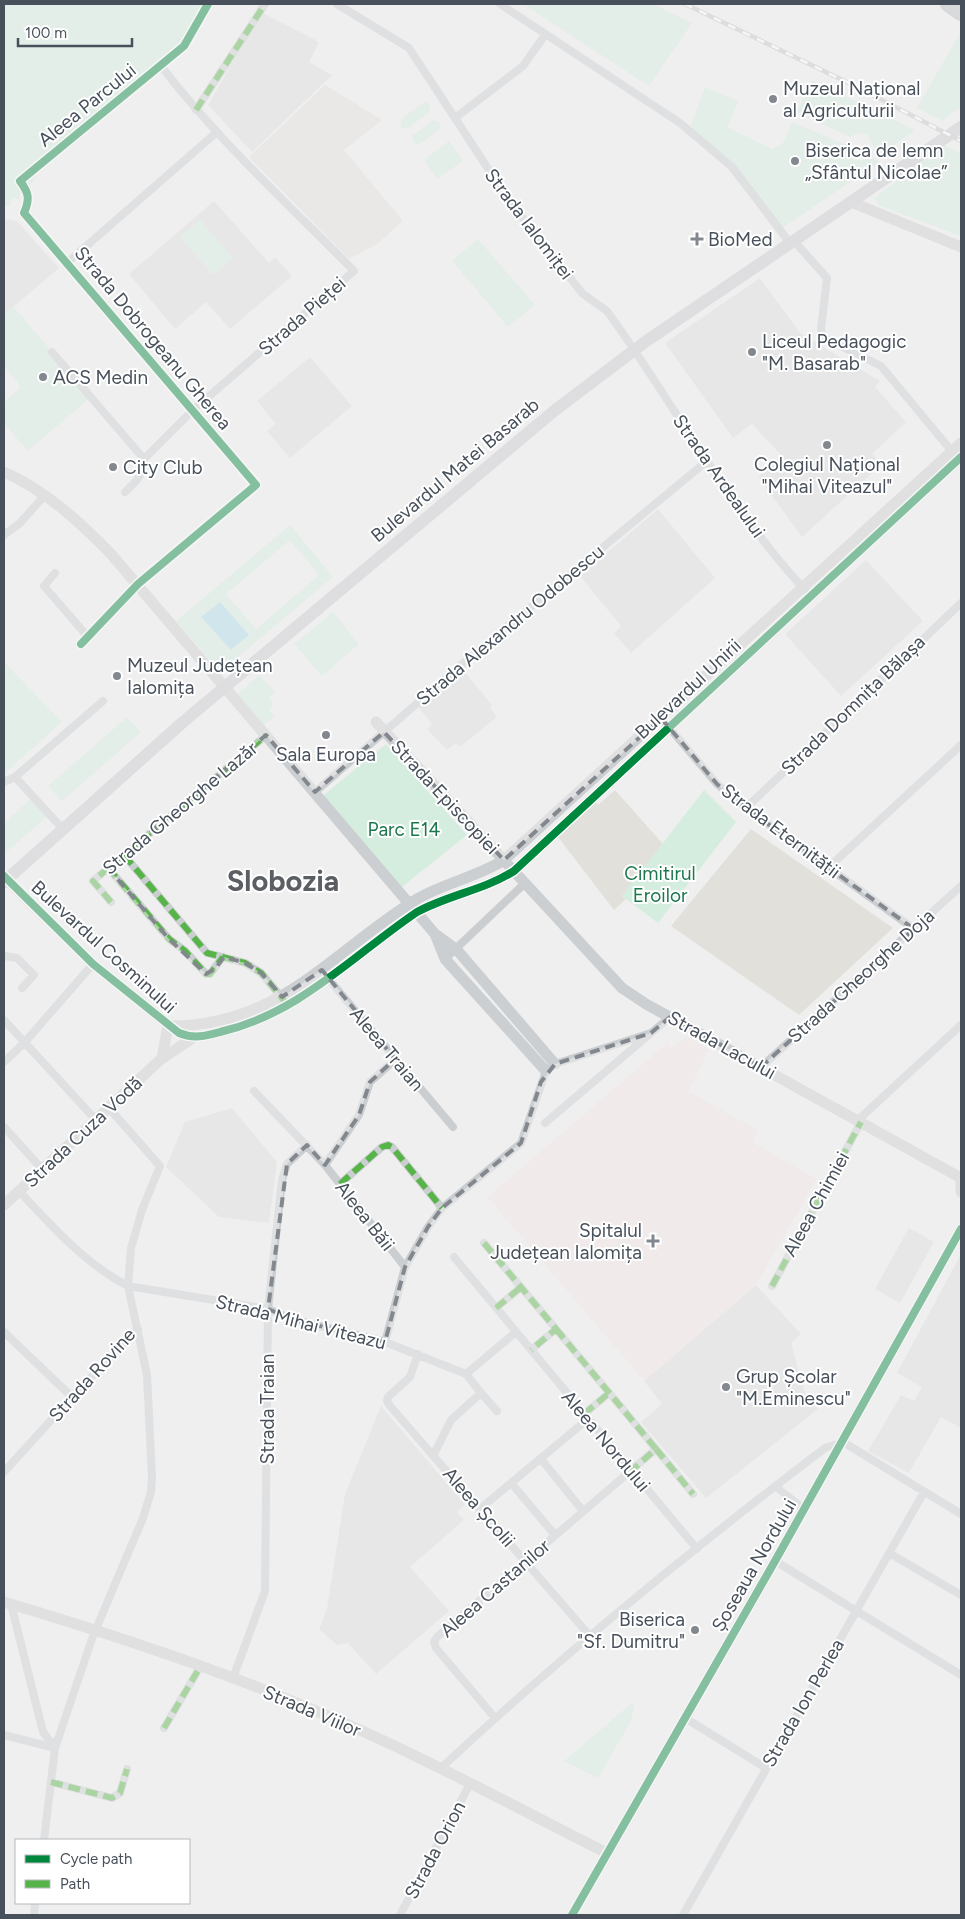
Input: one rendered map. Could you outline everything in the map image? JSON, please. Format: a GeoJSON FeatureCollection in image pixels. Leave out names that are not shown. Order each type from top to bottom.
{"type":"FeatureCollection","features":[{"type":"Feature","properties":{"kind":"highway"},"geometry":{"type":"LineString","coordinates":[[948,4],[961,13]]}},
{"type":"Feature","properties":{"kind":"highway"},"geometry":{"type":"LineString","coordinates":[[952,4],[961,6]]}},
{"type":"Feature","properties":{"kind":"main road","name":"Bulevardul Matei Basarab"},"geometry":{"type":"LineString","coordinates":[[5,879],[225,687],[531,429],[634,350],[959,129]]}},
{"type":"Feature","properties":{"kind":"street","name":"Aleea Parcului"},"geometry":{"type":"LineString","coordinates":[[24,212],[29,201],[27,191],[20,181],[184,46],[208,4]]}},
{"type":"Feature","properties":{"kind":"street"},"geometry":{"type":"LineString","coordinates":[[196,110],[265,4]]}},
{"type":"Feature","properties":{"kind":"street","name":"Strada Ialomiței"},"geometry":{"type":"LineString","coordinates":[[337,4],[409,48],[510,202],[571,281],[583,294],[607,311],[634,350]]}},
{"type":"Feature","properties":{"kind":"street"},"geometry":{"type":"LineString","coordinates":[[500,4],[680,123],[719,156],[749,186],[792,242],[827,278],[821,329],[823,337],[881,366],[957,456]]}},
{"type":"Feature","properties":{"kind":"street"},"geometry":{"type":"LineString","coordinates":[[455,118],[523,66],[545,34]]}},
{"type":"Feature","properties":{"kind":"street"},"geometry":{"type":"LineString","coordinates":[[68,262],[217,132],[196,110],[160,66]]}},
{"type":"Feature","properties":{"kind":"street","name":"Strada Pieței"},"geometry":{"type":"LineString","coordinates":[[193,410],[354,271],[217,132]]}},
{"type":"Feature","properties":{"kind":"street"},"geometry":{"type":"LineString","coordinates":[[851,202],[961,247]]}},
{"type":"Feature","properties":{"kind":"street","name":"Strada Dobrogeanu Gherea"},"geometry":{"type":"LineString","coordinates":[[24,212],[256,485],[138,584]]}},
{"type":"Feature","properties":{"kind":"street","name":"Strada Ardealului"},"geometry":{"type":"LineString","coordinates":[[634,350],[707,461],[776,558],[808,593]]}},
{"type":"Feature","properties":{"kind":"street"},"geometry":{"type":"LineString","coordinates":[[52,352],[144,459]]}},
{"type":"Feature","properties":{"kind":"street"},"geometry":{"type":"LineString","coordinates":[[125,492],[140,478],[144,459],[193,410]]}},
{"type":"Feature","properties":{"kind":"street","name":"Bulevardul Unirii"},"geometry":{"type":"LineString","coordinates":[[414,908],[430,905],[496,881],[514,871],[670,728],[808,593],[957,456],[961,443]]}},
{"type":"Feature","properties":{"kind":"street","name":"Strada Alexandru Odobescu"},"geometry":{"type":"LineString","coordinates":[[315,792],[468,659],[707,461]]}},
{"type":"Feature","properties":{"kind":"street"},"geometry":{"type":"LineString","coordinates":[[4,472],[45,495],[97,540],[138,584],[435,934],[457,950],[551,1067]]}},
{"type":"Feature","properties":{"kind":"street"},"geometry":{"type":"LineString","coordinates":[[4,535],[20,523],[45,495]]}},
{"type":"Feature","properties":{"kind":"street"},"geometry":{"type":"LineString","coordinates":[[55,572],[44,586],[88,637]]}},
{"type":"Feature","properties":{"kind":"street"},"geometry":{"type":"LineString","coordinates":[[81,644],[138,584]]}},
{"type":"Feature","properties":{"kind":"street","name":"Bulevardul Unirii"},"geometry":{"type":"LineString","coordinates":[[414,908],[423,896],[484,871],[504,860],[660,718],[808,593]]}},
{"type":"Feature","properties":{"kind":"street","name":"Strada Domnița Bălașa"},"geometry":{"type":"LineString","coordinates":[[746,808],[961,603]]}},
{"type":"Feature","properties":{"kind":"street"},"geometry":{"type":"LineString","coordinates":[[4,782],[15,777],[103,701]]}},
{"type":"Feature","properties":{"kind":"street","name":"Strada Eternității"},"geometry":{"type":"LineString","coordinates":[[660,718],[718,784],[746,808],[914,929]]}},
{"type":"Feature","properties":{"kind":"street","name":"Strada Episcopiei"},"geometry":{"type":"LineString","coordinates":[[376,722],[514,871]]}},
{"type":"Feature","properties":{"kind":"street","name":"Strada Gheorghe Lazăr"},"geometry":{"type":"LineString","coordinates":[[111,902],[93,881],[266,735]]}},
{"type":"Feature","properties":{"kind":"street"},"geometry":{"type":"LineString","coordinates":[[829,867],[961,745]]}},
{"type":"Feature","properties":{"kind":"street"},"geometry":{"type":"LineString","coordinates":[[15,777],[62,828]]}},
{"type":"Feature","properties":{"kind":"street"},"geometry":{"type":"LineString","coordinates":[[124,855],[207,953],[245,963],[261,973],[285,1002]]}},
{"type":"Feature","properties":{"kind":"street"},"geometry":{"type":"LineString","coordinates":[[108,868],[168,939],[185,951],[206,974],[210,974],[215,970],[223,957]]}},
{"type":"Feature","properties":{"kind":"street","name":"Strada Lacului"},"geometry":{"type":"LineString","coordinates":[[514,871],[610,977],[641,1001],[961,1178]]}},
{"type":"Feature","properties":{"kind":"street","name":"Bulevardul Cosminului"},"geometry":{"type":"LineString","coordinates":[[5,879],[93,964],[168,1026],[179,1033],[194,1037],[246,1025],[325,975],[414,908]]}},
{"type":"Feature","properties":{"kind":"street"},"geometry":{"type":"LineString","coordinates":[[445,958],[457,950],[525,883]]}},
{"type":"Feature","properties":{"kind":"street","name":"Strada Gheorghe Doja"},"geometry":{"type":"LineString","coordinates":[[761,1067],[961,886]]}},
{"type":"Feature","properties":{"kind":"street"},"geometry":{"type":"LineString","coordinates":[[435,934],[445,958],[551,1067]]}},
{"type":"Feature","properties":{"kind":"street"},"geometry":{"type":"LineString","coordinates":[[4,956],[17,958],[34,975],[22,988]]}},
{"type":"Feature","properties":{"kind":"street"},"geometry":{"type":"LineString","coordinates":[[4,1062],[25,1042],[93,964]]}},
{"type":"Feature","properties":{"kind":"street","name":"Aleea Traian"},"geometry":{"type":"LineString","coordinates":[[325,975],[453,1127]]}},
{"type":"Feature","properties":{"kind":"street","name":"Bulevardul Cosminului"},"geometry":{"type":"LineString","coordinates":[[168,1026],[196,1026],[230,1019],[285,1002]]}},
{"type":"Feature","properties":{"kind":"street"},"geometry":{"type":"LineString","coordinates":[[545,1123],[670,1017]]}},
{"type":"Feature","properties":{"kind":"street"},"geometry":{"type":"LineString","coordinates":[[4,1020],[95,1119]]}},
{"type":"Feature","properties":{"kind":"street","name":"Aleea Chimiei"},"geometry":{"type":"LineString","coordinates":[[772,1286],[860,1121],[961,1025]]}},
{"type":"Feature","properties":{"kind":"street"},"geometry":{"type":"LineString","coordinates":[[162,1058],[168,1026]]}},
{"type":"Feature","properties":{"kind":"street"},"geometry":{"type":"LineString","coordinates":[[385,1342],[405,1267],[428,1227],[442,1208],[521,1143],[551,1067],[650,1033]]}},
{"type":"Feature","properties":{"kind":"street","name":"Strada Cuza Vodă"},"geometry":{"type":"LineString","coordinates":[[4,1206],[162,1058],[194,1037]]}},
{"type":"Feature","properties":{"kind":"street","name":"Aleea Băii"},"geometry":{"type":"LineString","coordinates":[[324,1165],[358,1116],[370,1082],[396,1059]]}},
{"type":"Feature","properties":{"kind":"street","name":"Aleea Băii"},"geometry":{"type":"LineString","coordinates":[[254,1091],[324,1165],[405,1267]]}},
{"type":"Feature","properties":{"kind":"street","name":"Strada Rovine"},"geometry":{"type":"LineString","coordinates":[[4,1472],[72,1397],[138,1329],[128,1286],[131,1248],[142,1210],[160,1166],[108,1107]]}},
{"type":"Feature","properties":{"kind":"street"},"geometry":{"type":"LineString","coordinates":[[4,1126],[42,1169]]}},
{"type":"Feature","properties":{"kind":"street"},"geometry":{"type":"LineString","coordinates":[[340,1184],[382,1147],[388,1145],[392,1147],[442,1208]]}},
{"type":"Feature","properties":{"kind":"street","name":"Strada Traian"},"geometry":{"type":"LineString","coordinates":[[233,1678],[265,1591],[268,1309],[284,1172],[293,1158],[307,1146]]}},
{"type":"Feature","properties":{"kind":"street"},"geometry":{"type":"LineString","coordinates":[[961,1178],[961,1192]]}},
{"type":"Feature","properties":{"kind":"street","name":"Strada Mihai Viteazu"},"geometry":{"type":"LineString","coordinates":[[20,1191],[70,1244],[110,1277],[128,1286],[268,1309],[291,1319],[385,1342],[466,1374]]}},
{"type":"Feature","properties":{"kind":"street","name":"Șoseaua Nordului"},"geometry":{"type":"LineString","coordinates":[[572,1915],[805,1510],[961,1229]]}},
{"type":"Feature","properties":{"kind":"street"},"geometry":{"type":"LineString","coordinates":[[484,1243],[693,1494]]}},
{"type":"Feature","properties":{"kind":"street","name":"Aleea Nordului"},"geometry":{"type":"LineString","coordinates":[[454,1257],[697,1549]]}},
{"type":"Feature","properties":{"kind":"street"},"geometry":{"type":"LineString","coordinates":[[496,1308],[520,1288]]}},
{"type":"Feature","properties":{"kind":"street"},"geometry":{"type":"LineString","coordinates":[[44,1839],[55,1748],[95,1629],[143,1518],[151,1492],[152,1463],[149,1396],[138,1329]]}},
{"type":"Feature","properties":{"kind":"street"},"geometry":{"type":"LineString","coordinates":[[531,1350],[556,1329]]}},
{"type":"Feature","properties":{"kind":"street"},"geometry":{"type":"LineString","coordinates":[[4,1332],[72,1397]]}},
{"type":"Feature","properties":{"kind":"street"},"geometry":{"type":"LineString","coordinates":[[497,1411],[466,1374],[516,1332]]}},
{"type":"Feature","properties":{"kind":"street","name":"Aleea Școlii"},"geometry":{"type":"LineString","coordinates":[[418,1354],[410,1377],[388,1397],[387,1401],[590,1636]]}},
{"type":"Feature","properties":{"kind":"street"},"geometry":{"type":"LineString","coordinates":[[434,1454],[451,1420],[481,1393]]}},
{"type":"Feature","properties":{"kind":"street"},"geometry":{"type":"LineString","coordinates":[[481,1508],[541,1459],[609,1393]]}},
{"type":"Feature","properties":{"kind":"street"},"geometry":{"type":"LineString","coordinates":[[440,1769],[495,1718],[590,1636],[775,1486],[825,1448],[843,1442],[961,1514]]}},
{"type":"Feature","properties":{"kind":"street","name":"Aleea Castanilor"},"geometry":{"type":"LineString","coordinates":[[495,1718],[436,1648],[434,1642],[437,1637],[527,1561],[555,1534],[656,1449]]}},
{"type":"Feature","properties":{"kind":"street"},"geometry":{"type":"LineString","coordinates":[[541,1459],[583,1511]]}},
{"type":"Feature","properties":{"kind":"street"},"geometry":{"type":"LineString","coordinates":[[512,1484],[555,1534]]}},
{"type":"Feature","properties":{"kind":"street"},"geometry":{"type":"LineString","coordinates":[[775,1486],[805,1510]]}},
{"type":"Feature","properties":{"kind":"street","name":"Strada Ion Perlea"},"geometry":{"type":"LineString","coordinates":[[683,1915],[924,1492]]}},
{"type":"Feature","properties":{"kind":"street"},"geometry":{"type":"LineString","coordinates":[[889,1553],[961,1595]]}},
{"type":"Feature","properties":{"kind":"street"},"geometry":{"type":"LineString","coordinates":[[775,1561],[961,1675]]}},
{"type":"Feature","properties":{"kind":"street"},"geometry":{"type":"LineString","coordinates":[[7,1603],[43,1732],[55,1748]]}},
{"type":"Feature","properties":{"kind":"street","name":"Strada Viilor"},"geometry":{"type":"LineString","coordinates":[[7,1603],[95,1629],[233,1678],[356,1728],[608,1852]]}},
{"type":"Feature","properties":{"kind":"street"},"geometry":{"type":"LineString","coordinates":[[164,1728],[200,1667]]}},
{"type":"Feature","properties":{"kind":"street"},"geometry":{"type":"LineString","coordinates":[[685,1718],[766,1768]]}},
{"type":"Feature","properties":{"kind":"street"},"geometry":{"type":"LineString","coordinates":[[4,1735],[55,1748]]}},
{"type":"Feature","properties":{"kind":"street"},"geometry":{"type":"LineString","coordinates":[[51,1782],[112,1798],[120,1793],[127,1769]]}},
{"type":"Feature","properties":{"kind":"street","name":"Strada Orion"},"geometry":{"type":"LineString","coordinates":[[400,1915],[470,1784]]}},
{"type":"Feature","properties":{"kind":"highlighted area"},"geometry":{"type":"Polygon","coordinates":[[[661,718],[717,784],[746,808],[914,929],[761,1067],[670,1017],[651,1033],[555,1064],[541,1082],[521,1143],[442,1208],[428,1227],[405,1267],[385,1342],[291,1319],[268,1309],[287,1164],[307,1145],[325,1165],[359,1115],[370,1082],[395,1059],[322,970],[282,997],[261,973],[245,963],[224,957],[215,969],[206,974],[169,939],[108,868],[266,735],[315,792],[384,732],[504,860],[661,718]]]}},
{"type":"Feature","properties":{"kind":"shaded area"},"geometry":{"type":"Polygon","coordinates":[[[261,12],[319,42],[309,62],[332,75],[252,152],[208,105],[261,12]]]}},
{"type":"Feature","properties":{"kind":"shaded area"},"geometry":{"type":"Polygon","coordinates":[[[325,85],[382,120],[344,150],[403,221],[377,244],[349,259],[249,157],[325,85]]]}},
{"type":"Feature","properties":{"kind":"shaded area"},"geometry":{"type":"Polygon","coordinates":[[[214,201],[269,263],[275,257],[292,276],[230,329],[206,302],[175,329],[129,274],[214,201]]]}},
{"type":"Feature","properties":{"kind":"shaded area"},"geometry":{"type":"Polygon","coordinates":[[[4,219],[17,221],[59,268],[4,315],[4,219]]]}},
{"type":"Feature","properties":{"kind":"shaded area"},"geometry":{"type":"Polygon","coordinates":[[[760,278],[800,333],[880,381],[875,387],[906,422],[872,454],[882,464],[802,537],[758,477],[782,456],[752,424],[733,438],[665,343],[760,278]]]}},
{"type":"Feature","properties":{"kind":"shaded area"},"geometry":{"type":"Polygon","coordinates":[[[310,357],[352,406],[290,458],[267,431],[276,424],[257,401],[310,357]]]}},
{"type":"Feature","properties":{"kind":"shaded area"},"geometry":{"type":"Polygon","coordinates":[[[658,509],[715,578],[631,653],[614,633],[621,626],[580,576],[658,509]]]}},
{"type":"Feature","properties":{"kind":"shaded area"},"geometry":{"type":"Polygon","coordinates":[[[866,560],[923,621],[841,696],[785,634],[866,560]]]}},
{"type":"Feature","properties":{"kind":"shaded area"},"geometry":{"type":"Polygon","coordinates":[[[462,669],[492,705],[490,708],[497,717],[460,747],[456,743],[447,750],[427,729],[432,724],[418,707],[462,669]]]}},
{"type":"Feature","properties":{"kind":"shaded area"},"geometry":{"type":"Polygon","coordinates":[[[615,790],[663,844],[622,896],[626,899],[614,910],[558,837],[595,801],[598,805],[615,790]]]}},
{"type":"Feature","properties":{"kind":"shaded area"},"geometry":{"type":"Polygon","coordinates":[[[751,829],[893,928],[799,1015],[671,926],[751,829]]]}},
{"type":"Feature","properties":{"kind":"shaded area","name":"Spitalul Județean Ialomița"},"geometry":{"type":"Polygon","coordinates":[[[686,1036],[709,1049],[689,1092],[758,1130],[754,1143],[817,1179],[756,1285],[644,1381],[487,1197],[667,1043],[672,1048],[686,1036]]]}},
{"type":"Feature","properties":{"kind":"shaded area"},"geometry":{"type":"Polygon","coordinates":[[[232,1108],[277,1162],[269,1223],[219,1217],[166,1167],[185,1122],[232,1108]]]}},
{"type":"Feature","properties":{"kind":"shaded area"},"geometry":{"type":"Polygon","coordinates":[[[909,1228],[934,1242],[900,1303],[875,1289],[909,1228]]]}},
{"type":"Feature","properties":{"kind":"shaded area"},"geometry":{"type":"Polygon","coordinates":[[[961,1254],[961,1428],[941,1417],[909,1473],[868,1451],[901,1395],[914,1401],[922,1387],[897,1373],[961,1254]]]}},
{"type":"Feature","properties":{"kind":"shaded area","name":"Grup Școlar \"M.Eminescu\""},"geometry":{"type":"Polygon","coordinates":[[[756,1285],[801,1334],[791,1343],[805,1393],[818,1409],[706,1498],[641,1422],[662,1404],[644,1381],[756,1285]]]}},
{"type":"Feature","properties":{"kind":"shaded area"},"geometry":{"type":"Polygon","coordinates":[[[381,1406],[465,1505],[457,1512],[464,1520],[410,1567],[449,1611],[376,1674],[348,1643],[337,1645],[319,1629],[327,1609],[345,1494],[381,1406]]]}},
{"type":"Feature","properties":{"kind":"green space"},"geometry":{"type":"Polygon","coordinates":[[[4,4],[204,4],[180,45],[37,170],[33,182],[21,192],[18,200],[15,197],[9,202],[12,205],[4,207],[4,4]]]}},
{"type":"Feature","properties":{"kind":"green space"},"geometry":{"type":"Polygon","coordinates":[[[523,4],[653,4],[692,23],[649,86],[523,4]]]}},
{"type":"Feature","properties":{"kind":"green space"},"geometry":{"type":"Polygon","coordinates":[[[961,31],[961,107],[942,121],[917,108],[961,31]]]}},
{"type":"Feature","properties":{"kind":"green space"},"geometry":{"type":"Polygon","coordinates":[[[812,80],[915,130],[885,152],[874,147],[867,135],[858,133],[850,137],[797,112],[812,80]]]}},
{"type":"Feature","properties":{"kind":"green space"},"geometry":{"type":"Polygon","coordinates":[[[705,87],[739,101],[727,127],[772,149],[783,143],[792,122],[846,145],[848,154],[854,159],[861,160],[869,157],[880,162],[781,229],[749,186],[689,130],[705,87]]]}},
{"type":"Feature","properties":{"kind":"green space"},"geometry":{"type":"Polygon","coordinates":[[[424,102],[429,104],[430,112],[408,128],[402,129],[400,120],[424,102]]]}},
{"type":"Feature","properties":{"kind":"green space"},"geometry":{"type":"Polygon","coordinates":[[[433,120],[440,123],[440,129],[419,145],[413,142],[412,136],[433,120]]]}},
{"type":"Feature","properties":{"kind":"green space"},"geometry":{"type":"Polygon","coordinates":[[[449,141],[463,161],[437,179],[424,160],[449,141]]]}},
{"type":"Feature","properties":{"kind":"green space"},"geometry":{"type":"Polygon","coordinates":[[[942,144],[961,153],[961,236],[878,205],[875,198],[942,144]]]}},
{"type":"Feature","properties":{"kind":"green space"},"geometry":{"type":"Polygon","coordinates":[[[200,220],[233,258],[213,275],[180,237],[200,220]]]}},
{"type":"Feature","properties":{"kind":"green space"},"geometry":{"type":"Polygon","coordinates":[[[478,239],[535,305],[508,327],[452,261],[478,239]]]}},
{"type":"Feature","properties":{"kind":"green space","name":"ACS Medin"},"geometry":{"type":"Polygon","coordinates":[[[13,306],[91,397],[28,451],[4,424],[4,402],[21,387],[4,366],[4,315],[13,306]]]}},
{"type":"Feature","properties":{"kind":"green space"},"geometry":{"type":"Polygon","coordinates":[[[290,525],[333,577],[220,672],[176,621],[289,526],[289,530],[290,525]],[[290,540],[226,594],[256,629],[319,575],[290,540]],[[220,602],[201,617],[232,650],[249,635],[220,602]]]}},
{"type":"Feature","properties":{"kind":"green space"},"geometry":{"type":"Polygon","coordinates":[[[333,612],[359,644],[322,676],[294,644],[333,612]]]}},
{"type":"Feature","properties":{"kind":"green space"},"geometry":{"type":"Polygon","coordinates":[[[4,662],[62,722],[4,774],[4,662]]]}},
{"type":"Feature","properties":{"kind":"green space"},"geometry":{"type":"Polygon","coordinates":[[[259,675],[275,692],[269,698],[274,704],[269,710],[275,716],[260,728],[234,697],[259,675]]]}},
{"type":"Feature","properties":{"kind":"green space"},"geometry":{"type":"Polygon","coordinates":[[[127,717],[141,732],[62,801],[48,786],[127,717]]]}},
{"type":"Feature","properties":{"kind":"green space","name":"Parc E14"},"geometry":{"type":"Polygon","coordinates":[[[386,744],[467,835],[398,890],[320,798],[386,744]]]}},
{"type":"Feature","properties":{"kind":"green space","name":"Cimitirul Eroilor"},"geometry":{"type":"Polygon","coordinates":[[[704,790],[736,822],[658,923],[622,896],[704,790]]]}},
{"type":"Feature","properties":{"kind":"green space"},"geometry":{"type":"Polygon","coordinates":[[[33,797],[49,815],[4,854],[4,823],[33,797]]]}},
{"type":"Feature","properties":{"kind":"green space"},"geometry":{"type":"Polygon","coordinates":[[[632,1703],[634,1705],[631,1721],[598,1778],[564,1761],[632,1703]]]}},
{"type":"Feature","properties":{"kind":"water"},"geometry":{"type":"Polygon","coordinates":[[[220,602],[249,635],[231,650],[201,617],[220,602]]]}},
{"type":"Feature","properties":{"kind":"railway"},"geometry":{"type":"LineString","coordinates":[[685,4],[857,87],[961,141]]}},
{"type":"Feature","properties":{"kind":"marked path"},"geometry":{"type":"LineString","coordinates":[[196,110],[265,4]]}},
{"type":"Feature","properties":{"kind":"marked path"},"geometry":{"type":"LineString","coordinates":[[111,902],[93,881],[266,735]]}},
{"type":"Feature","properties":{"kind":"marked path"},"geometry":{"type":"LineString","coordinates":[[124,855],[207,953],[245,963],[261,973],[289,1007]]}},
{"type":"Feature","properties":{"kind":"marked path"},"geometry":{"type":"LineString","coordinates":[[108,868],[169,939],[185,951],[206,974],[210,974],[223,957]]}},
{"type":"Feature","properties":{"kind":"marked path"},"geometry":{"type":"LineString","coordinates":[[772,1286],[861,1122]]}},
{"type":"Feature","properties":{"kind":"marked path"},"geometry":{"type":"LineString","coordinates":[[340,1184],[382,1147],[388,1145],[392,1147],[442,1208]]}},
{"type":"Feature","properties":{"kind":"marked path"},"geometry":{"type":"LineString","coordinates":[[484,1243],[556,1329],[531,1350]]}},
{"type":"Feature","properties":{"kind":"marked path"},"geometry":{"type":"LineString","coordinates":[[496,1308],[520,1288]]}},
{"type":"Feature","properties":{"kind":"marked path"},"geometry":{"type":"LineString","coordinates":[[556,1329],[656,1449],[631,1471]]}},
{"type":"Feature","properties":{"kind":"marked path"},"geometry":{"type":"LineString","coordinates":[[584,1414],[609,1393]]}},
{"type":"Feature","properties":{"kind":"marked path"},"geometry":{"type":"LineString","coordinates":[[656,1449],[693,1494]]}},
{"type":"Feature","properties":{"kind":"marked path"},"geometry":{"type":"LineString","coordinates":[[164,1728],[200,1667]]}},
{"type":"Feature","properties":{"kind":"marked path"},"geometry":{"type":"LineString","coordinates":[[51,1782],[112,1798],[120,1793],[127,1769]]}},
{"type":"Feature","properties":{"kind":"cycle path"},"geometry":{"type":"LineString","coordinates":[[81,644],[138,584],[256,485],[24,213],[28,196],[20,181],[184,46],[208,4]]}},
{"type":"Feature","properties":{"kind":"cycle path"},"geometry":{"type":"LineString","coordinates":[[4,876],[93,964],[179,1033],[189,1036],[205,1036],[248,1023],[275,1012],[324,982],[417,912],[491,883],[514,871],[961,457]]}},
{"type":"Feature","properties":{"kind":"cycle path"},"geometry":{"type":"LineString","coordinates":[[572,1915],[775,1561],[961,1229]]}},
{"type":"Feature","properties":{"kind":"place","name":"Muzeul Național al Agriculturii"},"geometry":{"type":"Point","coordinates":[773,99]}},
{"type":"Feature","properties":{"kind":"place","name":"Biserica de lemn „Sfântul Nicolae”"},"geometry":{"type":"Point","coordinates":[795,161]}},
{"type":"Feature","properties":{"kind":"place","name":"BioMed"},"geometry":{"type":"Point","coordinates":[697,239]}},
{"type":"Feature","properties":{"kind":"place","name":"Liceul Pedagogic \"M. Basarab\""},"geometry":{"type":"Point","coordinates":[752,352]}},
{"type":"Feature","properties":{"kind":"place","name":"ACS Medin"},"geometry":{"type":"Point","coordinates":[43,377]}},
{"type":"Feature","properties":{"kind":"place","name":"Colegiul Național \"Mihai Viteazul\""},"geometry":{"type":"Point","coordinates":[827,445]}},
{"type":"Feature","properties":{"kind":"place","name":"City Club"},"geometry":{"type":"Point","coordinates":[113,467]}},
{"type":"Feature","properties":{"kind":"place","name":"Muzeul Județean Ialomița"},"geometry":{"type":"Point","coordinates":[117,676]}},
{"type":"Feature","properties":{"kind":"place","name":"Sala Europa"},"geometry":{"type":"Point","coordinates":[326,735]}},
{"type":"Feature","properties":{"kind":"place","name":"Spitalul Județean Ialomița"},"geometry":{"type":"Point","coordinates":[653,1241]}},
{"type":"Feature","properties":{"kind":"place","name":"Grup Școlar \"M.Eminescu\""},"geometry":{"type":"Point","coordinates":[726,1387]}},
{"type":"Feature","properties":{"kind":"place","name":"Biserica \"Sf. Dumitru\""},"geometry":{"type":"Point","coordinates":[695,1630]}},
{"type":"Feature","properties":{"kind":"district","name":"Slobozia"},"geometry":{"type":"Point","coordinates":[283,880]}}]}
